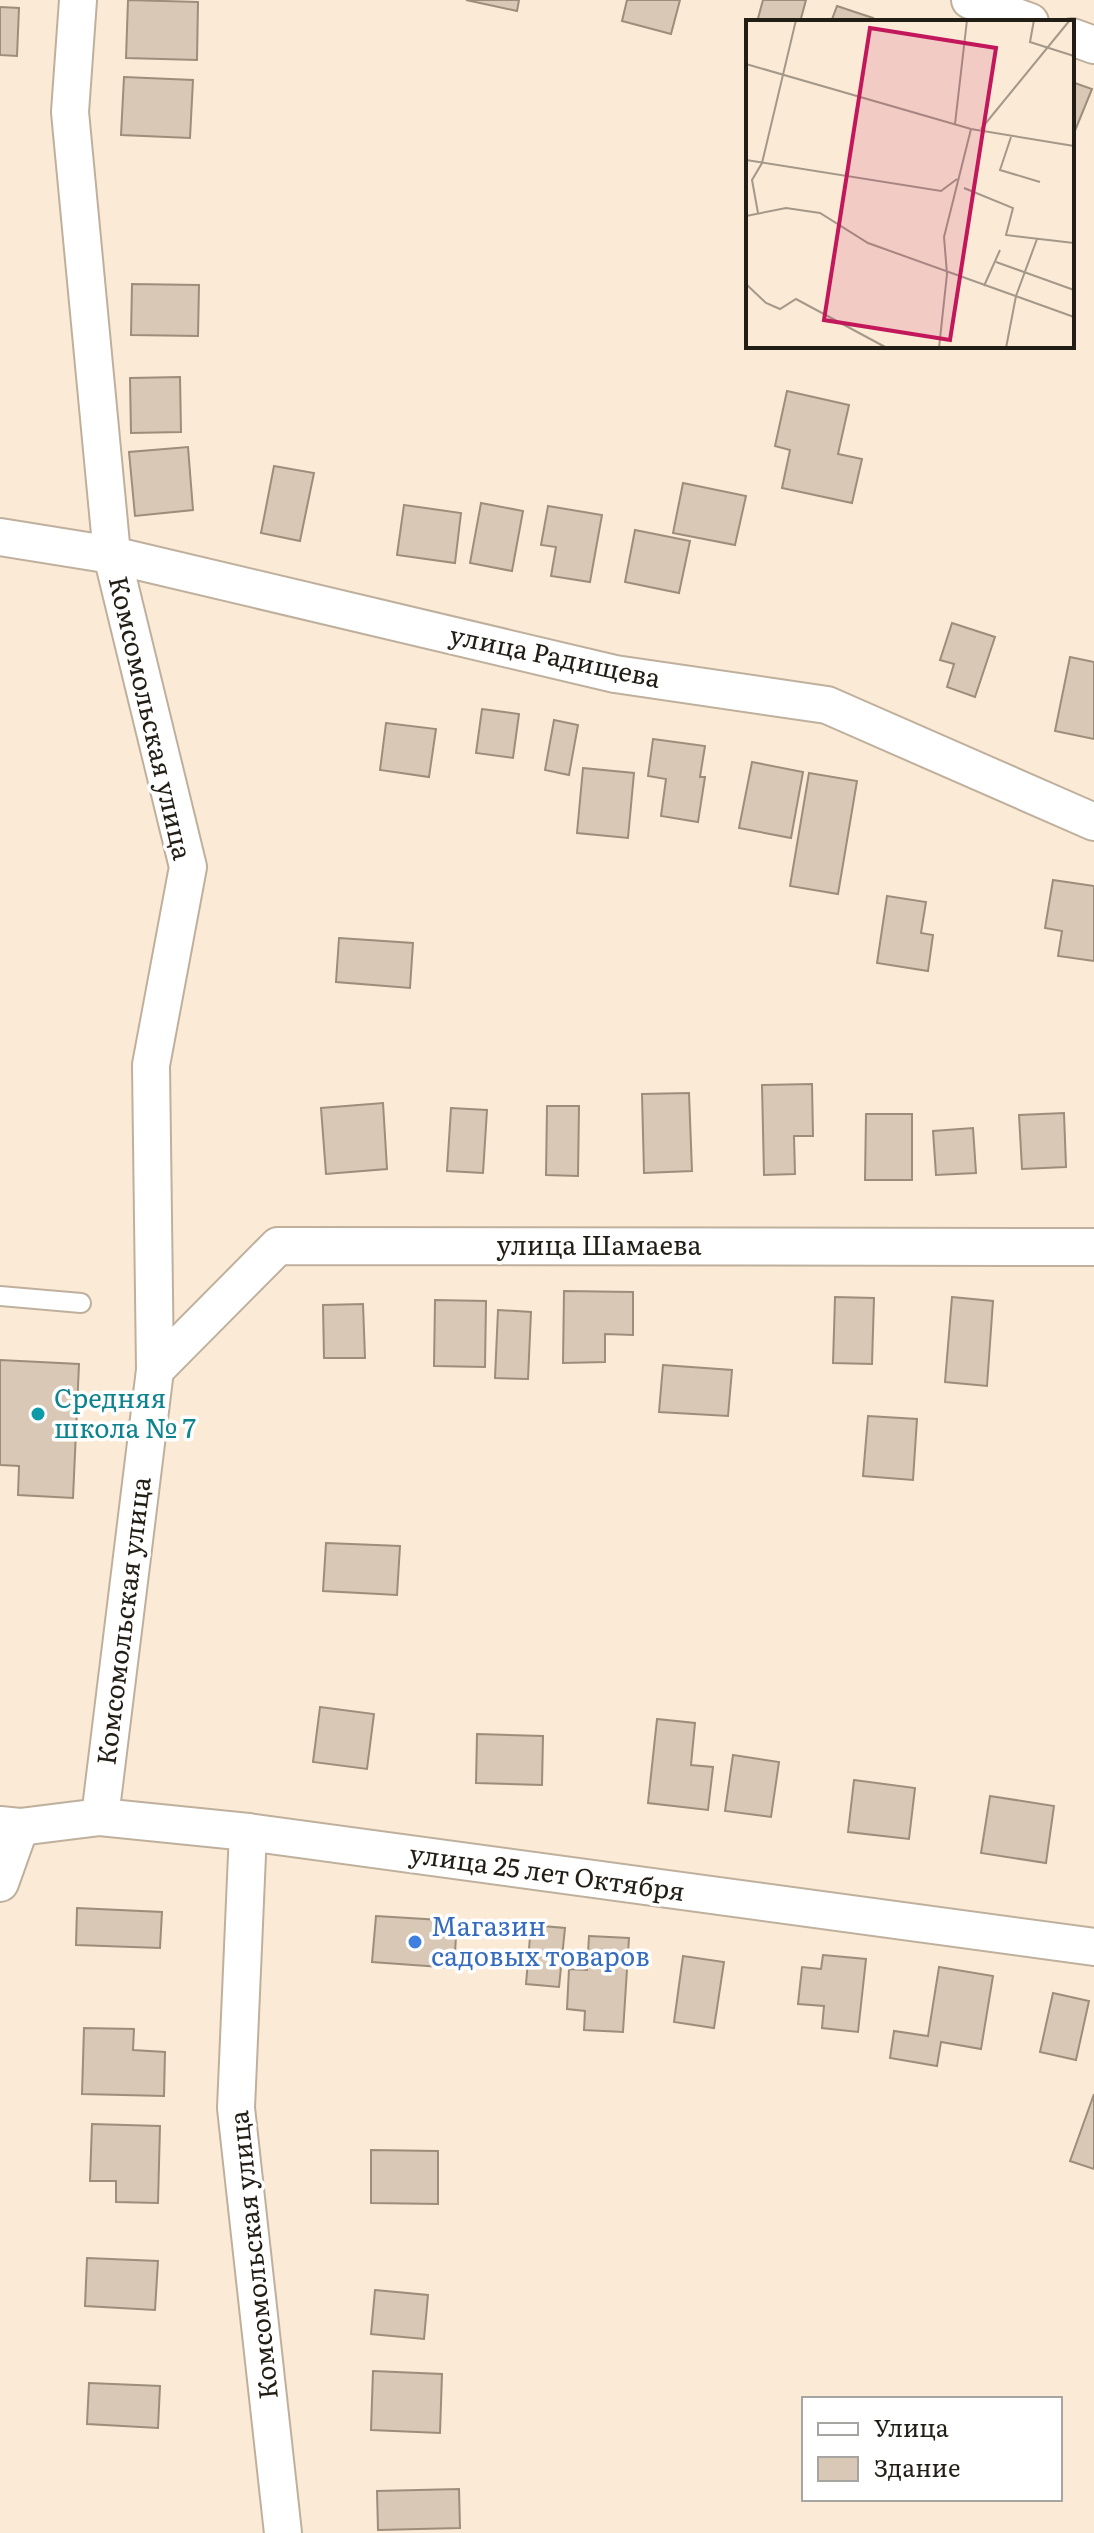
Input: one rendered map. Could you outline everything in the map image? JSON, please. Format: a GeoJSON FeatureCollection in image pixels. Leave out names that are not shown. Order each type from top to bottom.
{"type":"FeatureCollection","features":[{"type":"Feature","properties":{"kind":"street","name":"Комсомольская улица"},"geometry":{"type":"LineString","coordinates":[[78,0],[70,112],[112,555],[188,867],[151,1065],[155,1370],[100,1817]]}},
{"type":"Feature","properties":{"kind":"street"},"geometry":{"type":"LineString","coordinates":[[970,0],[1025,20]]}},
{"type":"Feature","properties":{"kind":"street"},"geometry":{"type":"LineString","coordinates":[[1074,38],[1094,45]]}},
{"type":"Feature","properties":{"kind":"street","name":"улица Радищева"},"geometry":{"type":"LineString","coordinates":[[0,537],[112,555],[615,674],[827,705],[1094,822]]}},
{"type":"Feature","properties":{"kind":"street","name":"улица Шамаева"},"geometry":{"type":"LineString","coordinates":[[155,1370],[278,1246],[1094,1247]]}},
{"type":"Feature","properties":{"kind":"street","name":"улица 25 лет Октября"},"geometry":{"type":"LineString","coordinates":[[10,1826],[100,1817],[248,1832],[1094,1947]]}},
{"type":"Feature","properties":{"kind":"street"},"geometry":{"type":"LineString","coordinates":[[0,1883],[10,1826]]}},
{"type":"Feature","properties":{"kind":"street","name":"Комсомольская улица"},"geometry":{"type":"LineString","coordinates":[[248,1832],[236,2108],[283,2533]]}},
{"type":"Feature","properties":{"kind":"lane"},"geometry":{"type":"LineString","coordinates":[[0,1296],[81,1303]]}},
{"type":"Feature","properties":{"kind":"building"},"geometry":{"type":"Polygon","coordinates":[[[128,0],[198,2],[197,60],[126,58],[128,0]]]}},
{"type":"Feature","properties":{"kind":"building"},"geometry":{"type":"Polygon","coordinates":[[[466,0],[519,0],[517,11],[466,0]]]}},
{"type":"Feature","properties":{"kind":"building"},"geometry":{"type":"Polygon","coordinates":[[[627,0],[680,0],[671,34],[622,21],[627,0]]]}},
{"type":"Feature","properties":{"kind":"building"},"geometry":{"type":"Polygon","coordinates":[[[763,0],[806,0],[801,20],[758,20],[763,0]]]}},
{"type":"Feature","properties":{"kind":"building"},"geometry":{"type":"Polygon","coordinates":[[[837,6],[873,18],[872,20],[832,20],[837,6]]]}},
{"type":"Feature","properties":{"kind":"building"},"geometry":{"type":"Polygon","coordinates":[[[0,7],[19,8],[17,56],[0,55],[0,7]]]}},
{"type":"Feature","properties":{"kind":"building"},"geometry":{"type":"Polygon","coordinates":[[[124,77],[193,80],[190,138],[121,135],[124,77]]]}},
{"type":"Feature","properties":{"kind":"building"},"geometry":{"type":"Polygon","coordinates":[[[1074,83],[1092,89],[1074,133],[1074,83]]]}},
{"type":"Feature","properties":{"kind":"building"},"geometry":{"type":"Polygon","coordinates":[[[132,284],[199,285],[198,336],[131,335],[132,284]]]}},
{"type":"Feature","properties":{"kind":"building"},"geometry":{"type":"Polygon","coordinates":[[[180,377],[181,432],[131,433],[130,378],[180,377]]]}},
{"type":"Feature","properties":{"kind":"building"},"geometry":{"type":"Polygon","coordinates":[[[787,391],[849,405],[838,454],[862,459],[852,503],[782,488],[790,450],[775,446],[787,391]]]}},
{"type":"Feature","properties":{"kind":"building"},"geometry":{"type":"Polygon","coordinates":[[[188,447],[193,510],[135,516],[129,452],[188,447]]]}},
{"type":"Feature","properties":{"kind":"building"},"geometry":{"type":"Polygon","coordinates":[[[274,466],[314,473],[300,541],[261,533],[274,466]]]}},
{"type":"Feature","properties":{"kind":"building"},"geometry":{"type":"Polygon","coordinates":[[[683,483],[746,496],[735,545],[673,533],[683,483]]]}},
{"type":"Feature","properties":{"kind":"building"},"geometry":{"type":"Polygon","coordinates":[[[481,503],[523,511],[512,571],[470,563],[481,503]]]}},
{"type":"Feature","properties":{"kind":"building"},"geometry":{"type":"Polygon","coordinates":[[[404,505],[461,513],[455,563],[397,555],[404,505]]]}},
{"type":"Feature","properties":{"kind":"building"},"geometry":{"type":"Polygon","coordinates":[[[548,506],[602,515],[590,582],[551,576],[556,547],[541,545],[548,506]]]}},
{"type":"Feature","properties":{"kind":"building"},"geometry":{"type":"Polygon","coordinates":[[[635,530],[690,541],[679,593],[625,582],[635,530]]]}},
{"type":"Feature","properties":{"kind":"building"},"geometry":{"type":"Polygon","coordinates":[[[952,623],[995,637],[975,697],[947,687],[954,664],[940,660],[952,623]]]}},
{"type":"Feature","properties":{"kind":"building"},"geometry":{"type":"Polygon","coordinates":[[[1070,657],[1094,662],[1094,739],[1055,731],[1070,657]]]}},
{"type":"Feature","properties":{"kind":"building"},"geometry":{"type":"Polygon","coordinates":[[[482,709],[519,714],[513,758],[476,753],[482,709]]]}},
{"type":"Feature","properties":{"kind":"building"},"geometry":{"type":"Polygon","coordinates":[[[554,720],[578,725],[569,775],[545,770],[554,720]]]}},
{"type":"Feature","properties":{"kind":"building"},"geometry":{"type":"Polygon","coordinates":[[[386,723],[436,729],[429,777],[380,770],[386,723]]]}},
{"type":"Feature","properties":{"kind":"building"},"geometry":{"type":"Polygon","coordinates":[[[653,739],[705,746],[700,777],[705,777],[698,822],[661,816],[666,779],[648,776],[653,739]]]}},
{"type":"Feature","properties":{"kind":"building"},"geometry":{"type":"Polygon","coordinates":[[[752,762],[803,772],[791,838],[739,828],[752,762]]]}},
{"type":"Feature","properties":{"kind":"building"},"geometry":{"type":"Polygon","coordinates":[[[583,768],[634,773],[628,838],[577,833],[583,768]]]}},
{"type":"Feature","properties":{"kind":"building"},"geometry":{"type":"Polygon","coordinates":[[[809,773],[857,781],[838,894],[790,886],[809,773]]]}},
{"type":"Feature","properties":{"kind":"building"},"geometry":{"type":"Polygon","coordinates":[[[1053,880],[1094,886],[1094,961],[1058,956],[1062,931],[1045,928],[1053,880]]]}},
{"type":"Feature","properties":{"kind":"building"},"geometry":{"type":"Polygon","coordinates":[[[887,896],[926,902],[921,933],[933,935],[928,971],[877,963],[887,896]]]}},
{"type":"Feature","properties":{"kind":"building"},"geometry":{"type":"Polygon","coordinates":[[[339,938],[413,943],[410,988],[336,982],[339,938]]]}},
{"type":"Feature","properties":{"kind":"building"},"geometry":{"type":"Polygon","coordinates":[[[812,1084],[813,1136],[794,1136],[795,1174],[764,1175],[762,1085],[812,1084]]]}},
{"type":"Feature","properties":{"kind":"building"},"geometry":{"type":"Polygon","coordinates":[[[689,1093],[692,1171],[644,1173],[642,1094],[689,1093]]]}},
{"type":"Feature","properties":{"kind":"building"},"geometry":{"type":"Polygon","coordinates":[[[383,1103],[387,1169],[326,1174],[321,1108],[383,1103]]]}},
{"type":"Feature","properties":{"kind":"building"},"geometry":{"type":"Polygon","coordinates":[[[547,1106],[579,1106],[578,1176],[546,1175],[547,1106]]]}},
{"type":"Feature","properties":{"kind":"building"},"geometry":{"type":"Polygon","coordinates":[[[451,1108],[487,1110],[483,1173],[447,1171],[451,1108]]]}},
{"type":"Feature","properties":{"kind":"building"},"geometry":{"type":"Polygon","coordinates":[[[1064,1113],[1066,1167],[1022,1169],[1019,1115],[1064,1113]]]}},
{"type":"Feature","properties":{"kind":"building"},"geometry":{"type":"Polygon","coordinates":[[[866,1114],[912,1114],[912,1180],[865,1180],[866,1114]]]}},
{"type":"Feature","properties":{"kind":"building"},"geometry":{"type":"Polygon","coordinates":[[[973,1128],[976,1173],[936,1175],[933,1131],[973,1128]]]}},
{"type":"Feature","properties":{"kind":"building"},"geometry":{"type":"Polygon","coordinates":[[[564,1291],[633,1292],[633,1335],[605,1334],[605,1362],[563,1363],[564,1291]]]}},
{"type":"Feature","properties":{"kind":"building"},"geometry":{"type":"Polygon","coordinates":[[[835,1297],[874,1298],[872,1364],[833,1363],[835,1297]]]}},
{"type":"Feature","properties":{"kind":"building"},"geometry":{"type":"Polygon","coordinates":[[[952,1297],[993,1301],[987,1386],[945,1382],[952,1297]]]}},
{"type":"Feature","properties":{"kind":"building"},"geometry":{"type":"Polygon","coordinates":[[[435,1300],[486,1301],[485,1367],[434,1366],[435,1300]]]}},
{"type":"Feature","properties":{"kind":"building"},"geometry":{"type":"Polygon","coordinates":[[[363,1304],[365,1358],[324,1358],[323,1305],[363,1304]]]}},
{"type":"Feature","properties":{"kind":"building"},"geometry":{"type":"Polygon","coordinates":[[[498,1310],[531,1312],[528,1379],[495,1378],[498,1310]]]}},
{"type":"Feature","properties":{"kind":"building","name":"Средняя школа № 7"},"geometry":{"type":"Polygon","coordinates":[[[0,1360],[79,1364],[73,1498],[18,1495],[19,1466],[0,1465],[0,1360]]]}},
{"type":"Feature","properties":{"kind":"building"},"geometry":{"type":"Polygon","coordinates":[[[663,1365],[732,1370],[728,1416],[659,1412],[663,1365]]]}},
{"type":"Feature","properties":{"kind":"building"},"geometry":{"type":"Polygon","coordinates":[[[868,1416],[917,1419],[913,1480],[863,1476],[868,1416]]]}},
{"type":"Feature","properties":{"kind":"building"},"geometry":{"type":"Polygon","coordinates":[[[326,1543],[400,1546],[397,1595],[323,1591],[326,1543]]]}},
{"type":"Feature","properties":{"kind":"building"},"geometry":{"type":"Polygon","coordinates":[[[320,1707],[374,1714],[367,1769],[313,1762],[320,1707]]]}},
{"type":"Feature","properties":{"kind":"building"},"geometry":{"type":"Polygon","coordinates":[[[657,1719],[695,1723],[691,1765],[713,1767],[708,1810],[648,1803],[657,1719]]]}},
{"type":"Feature","properties":{"kind":"building"},"geometry":{"type":"Polygon","coordinates":[[[477,1734],[543,1736],[542,1785],[476,1783],[477,1734]]]}},
{"type":"Feature","properties":{"kind":"building"},"geometry":{"type":"Polygon","coordinates":[[[733,1755],[779,1762],[771,1817],[725,1811],[733,1755]]]}},
{"type":"Feature","properties":{"kind":"building"},"geometry":{"type":"Polygon","coordinates":[[[854,1780],[915,1788],[909,1839],[848,1832],[854,1780]]]}},
{"type":"Feature","properties":{"kind":"building"},"geometry":{"type":"Polygon","coordinates":[[[990,1796],[1054,1806],[1046,1863],[981,1853],[990,1796]]]}},
{"type":"Feature","properties":{"kind":"building"},"geometry":{"type":"Polygon","coordinates":[[[77,1908],[162,1912],[160,1948],[76,1945],[77,1908]]]}},
{"type":"Feature","properties":{"kind":"building","name":"Магазин садовых товаров"},"geometry":{"type":"Polygon","coordinates":[[[376,1916],[457,1921],[454,1968],[372,1962],[376,1916]]]}},
{"type":"Feature","properties":{"kind":"building"},"geometry":{"type":"Polygon","coordinates":[[[531,1925],[565,1928],[559,1987],[526,1984],[531,1925]]]}},
{"type":"Feature","properties":{"kind":"building"},"geometry":{"type":"Polygon","coordinates":[[[589,1936],[629,1938],[623,2032],[584,2030],[585,2011],[567,2009],[569,1969],[587,1970],[589,1936]]]}},
{"type":"Feature","properties":{"kind":"building"},"geometry":{"type":"Polygon","coordinates":[[[823,1955],[866,1959],[858,2032],[822,2028],[824,2006],[798,2004],[802,1967],[821,1969],[823,1955]]]}},
{"type":"Feature","properties":{"kind":"building"},"geometry":{"type":"Polygon","coordinates":[[[683,1956],[724,1962],[714,2028],[674,2022],[683,1956]]]}},
{"type":"Feature","properties":{"kind":"building"},"geometry":{"type":"Polygon","coordinates":[[[939,1967],[993,1976],[981,2049],[941,2042],[937,2066],[890,2058],[894,2031],[928,2036],[939,1967]]]}},
{"type":"Feature","properties":{"kind":"building"},"geometry":{"type":"Polygon","coordinates":[[[1053,1993],[1089,2001],[1076,2060],[1040,2052],[1053,1993]]]}},
{"type":"Feature","properties":{"kind":"building"},"geometry":{"type":"Polygon","coordinates":[[[84,2028],[134,2029],[133,2050],[165,2052],[164,2096],[82,2094],[84,2028]]]}},
{"type":"Feature","properties":{"kind":"building"},"geometry":{"type":"Polygon","coordinates":[[[1094,2094],[1094,2169],[1070,2161],[1094,2094]]]}},
{"type":"Feature","properties":{"kind":"building"},"geometry":{"type":"Polygon","coordinates":[[[92,2124],[160,2126],[158,2203],[116,2202],[116,2181],[90,2181],[92,2124]]]}},
{"type":"Feature","properties":{"kind":"building"},"geometry":{"type":"Polygon","coordinates":[[[371,2150],[438,2151],[438,2204],[371,2203],[371,2150]]]}},
{"type":"Feature","properties":{"kind":"building"},"geometry":{"type":"Polygon","coordinates":[[[87,2258],[158,2261],[155,2310],[85,2306],[87,2258]]]}},
{"type":"Feature","properties":{"kind":"building"},"geometry":{"type":"Polygon","coordinates":[[[375,2290],[428,2295],[424,2339],[371,2334],[375,2290]]]}},
{"type":"Feature","properties":{"kind":"building"},"geometry":{"type":"Polygon","coordinates":[[[373,2371],[442,2374],[440,2433],[371,2430],[373,2371]]]}},
{"type":"Feature","properties":{"kind":"building"},"geometry":{"type":"Polygon","coordinates":[[[89,2383],[160,2386],[158,2428],[87,2424],[89,2383]]]}},
{"type":"Feature","properties":{"kind":"building"},"geometry":{"type":"Polygon","coordinates":[[[459,2489],[460,2528],[378,2530],[377,2491],[459,2489]]]}},
{"type":"Feature","properties":{"kind":"place","name":"Средняя школа № 7"},"geometry":{"type":"Point","coordinates":[38,1414]}},
{"type":"Feature","properties":{"kind":"place","name":"Магазин садовых товаров"},"geometry":{"type":"Point","coordinates":[415,1942]}}]}
